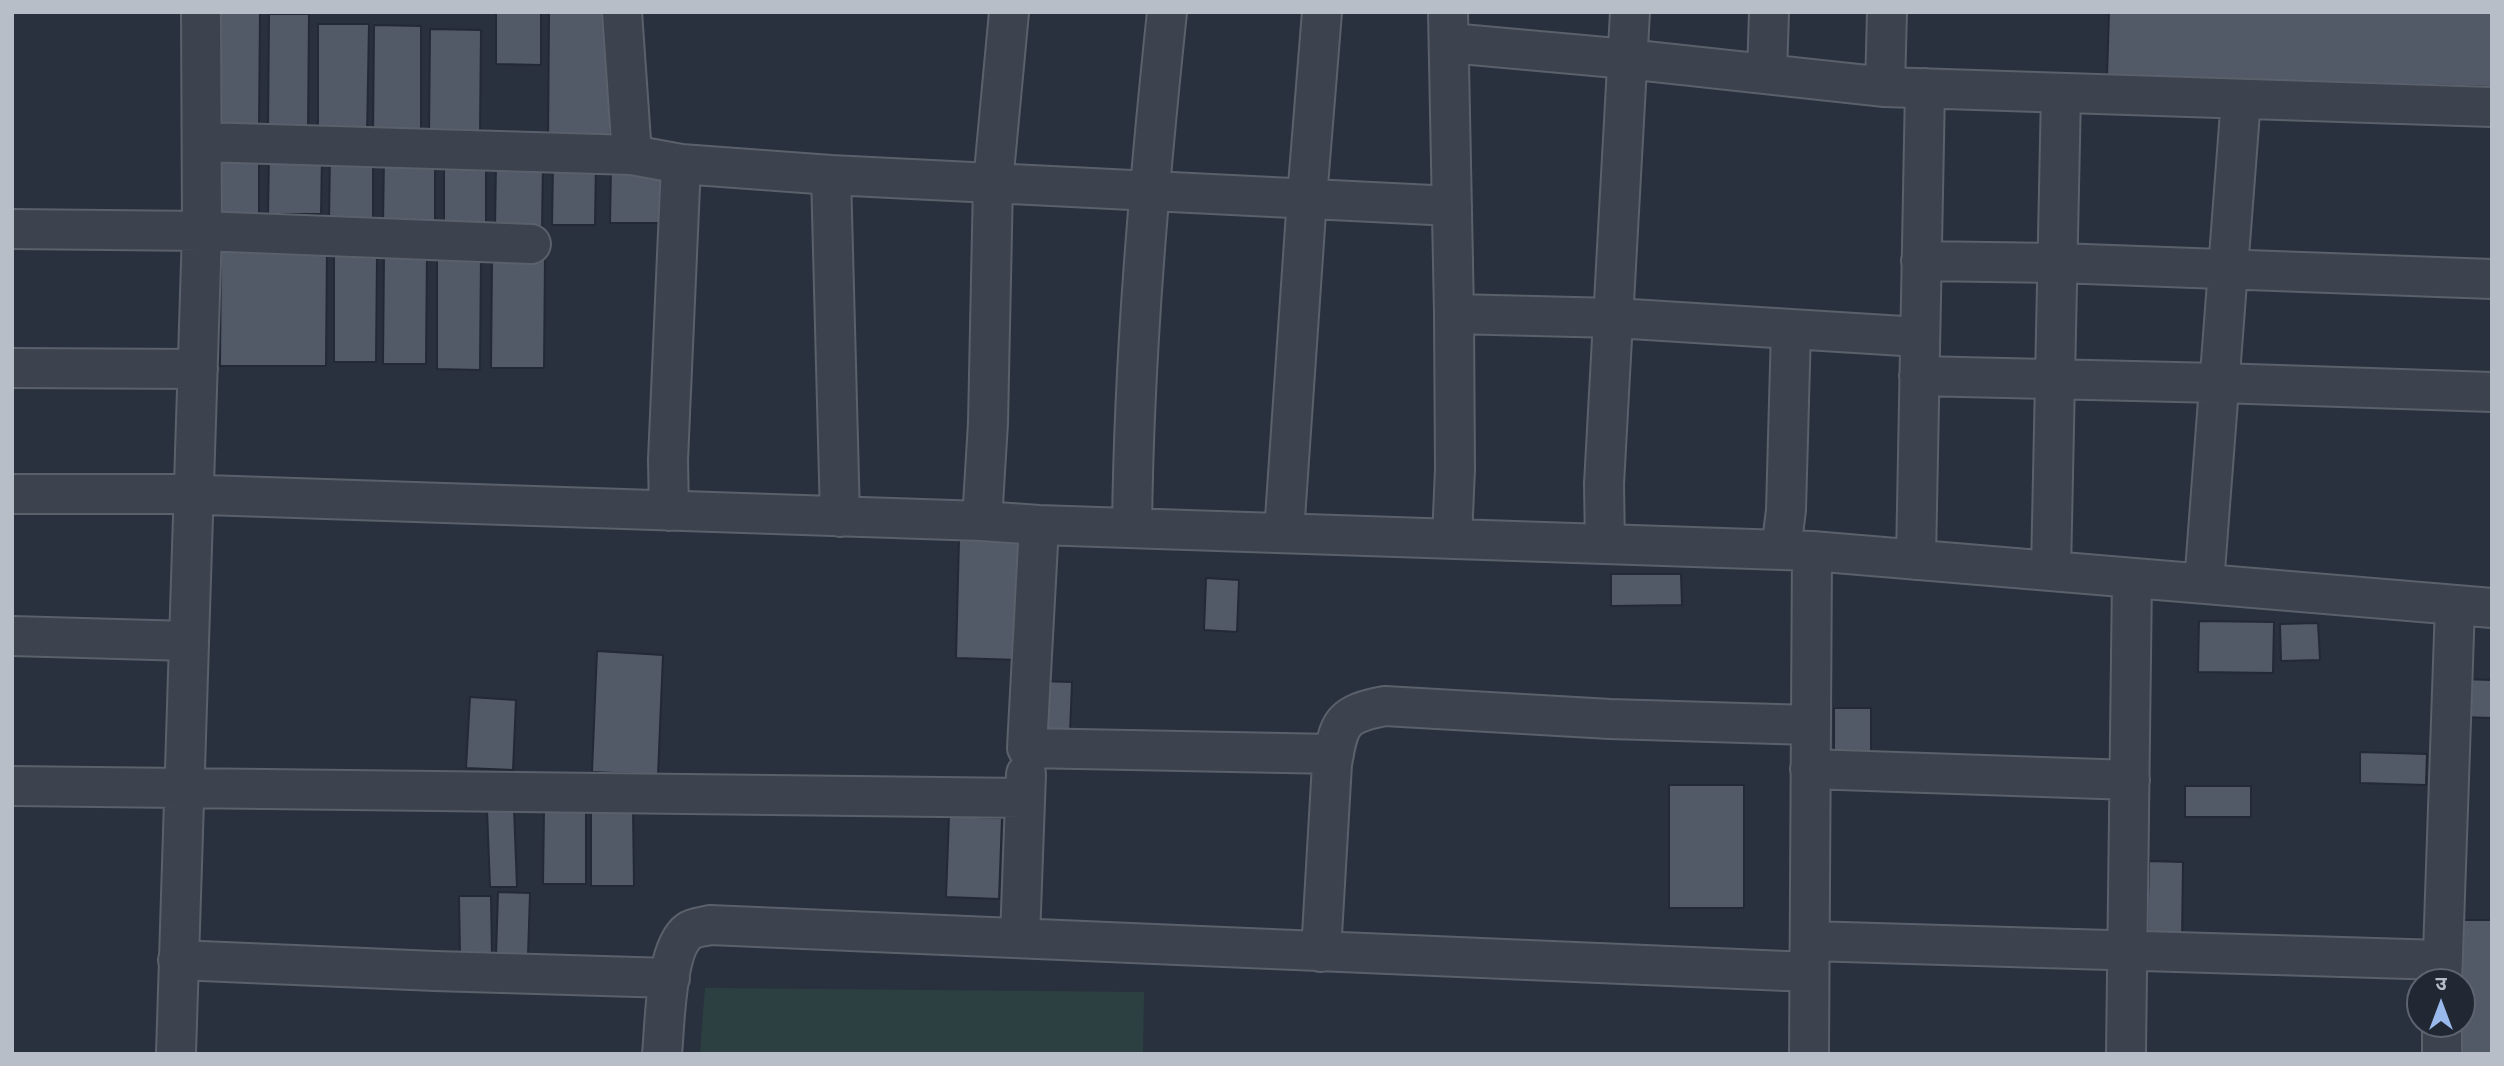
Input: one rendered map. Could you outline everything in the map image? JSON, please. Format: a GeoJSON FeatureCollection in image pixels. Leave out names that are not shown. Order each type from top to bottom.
{"type":"FeatureCollection","features":[{"type":"Feature","properties":{"kind":"street"},"geometry":{"type":"LineString","coordinates":[[176,1054],[202,232],[201,12]]}},
{"type":"Feature","properties":{"kind":"street"},"geometry":{"type":"LineString","coordinates":[[622,12],[632,155]]}},
{"type":"Feature","properties":{"kind":"street"},"geometry":{"type":"LineString","coordinates":[[982,521],[988,422],[993,183],[1009,12]]}},
{"type":"Feature","properties":{"kind":"street"},"geometry":{"type":"LineString","coordinates":[[1132,527],[1133,446],[1148,190],[1167,12]]}},
{"type":"Feature","properties":{"kind":"street"},"geometry":{"type":"LineString","coordinates":[[1284,533],[1322,12]]}},
{"type":"Feature","properties":{"kind":"street"},"geometry":{"type":"LineString","coordinates":[[1605,544],[1604,484],[1630,12]]}},
{"type":"Feature","properties":{"kind":"street"},"geometry":{"type":"LineString","coordinates":[[1767,74],[1769,12]]}},
{"type":"Feature","properties":{"kind":"street"},"geometry":{"type":"LineString","coordinates":[[1885,86],[1887,12]]}},
{"type":"Feature","properties":{"kind":"street"},"geometry":{"type":"LineString","coordinates":[[1452,538],[1455,469],[1449,28],[1627,59],[1885,86],[2492,107]]}},
{"type":"Feature","properties":{"kind":"street"},"geometry":{"type":"LineString","coordinates":[[1916,560],[1925,88]]}},
{"type":"Feature","properties":{"kind":"street"},"geometry":{"type":"LineString","coordinates":[[2051,571],[2061,93]]}},
{"type":"Feature","properties":{"kind":"street"},"geometry":{"type":"LineString","coordinates":[[2204,584],[2241,99]]}},
{"type":"Feature","properties":{"kind":"street"},"geometry":{"type":"LineString","coordinates":[[202,142],[632,155],[681,164],[831,175],[1452,206]]}},
{"type":"Feature","properties":{"kind":"street"},"geometry":{"type":"LineString","coordinates":[[669,511],[668,460],[681,164]]}},
{"type":"Feature","properties":{"kind":"street"},"geometry":{"type":"LineString","coordinates":[[831,175],[840,517]]}},
{"type":"Feature","properties":{"kind":"street"},"geometry":{"type":"LineString","coordinates":[[12,229],[202,232],[531,244]]}},
{"type":"Feature","properties":{"kind":"street"},"geometry":{"type":"LineString","coordinates":[[1921,261],[2058,263],[2492,279]]}},
{"type":"Feature","properties":{"kind":"street"},"geometry":{"type":"LineString","coordinates":[[1454,314],[1615,318],[1919,337]]}},
{"type":"Feature","properties":{"kind":"street"},"geometry":{"type":"LineString","coordinates":[[1791,329],[1786,510],[1796,550],[1810,725],[1809,1054]]}},
{"type":"Feature","properties":{"kind":"street"},"geometry":{"type":"LineString","coordinates":[[12,368],[198,369]]}},
{"type":"Feature","properties":{"kind":"street"},"geometry":{"type":"LineString","coordinates":[[1919,376],[2492,392]]}},
{"type":"Feature","properties":{"kind":"street"},"geometry":{"type":"LineString","coordinates":[[12,494],[194,494],[982,521],[1039,526],[1796,550],[2474,606],[2442,968]]}},
{"type":"Feature","properties":{"kind":"street"},"geometry":{"type":"LineString","coordinates":[[1020,938],[1039,526]]}},
{"type":"Feature","properties":{"kind":"street"},"geometry":{"type":"LineString","coordinates":[[2126,1054],[2132,578]]}},
{"type":"Feature","properties":{"kind":"street"},"geometry":{"type":"LineString","coordinates":[[12,636],[189,641]]}},
{"type":"Feature","properties":{"kind":"street"},"geometry":{"type":"LineString","coordinates":[[1321,951],[1337,734],[1347,719],[1364,710],[1385,706],[1610,719],[1810,725]]}},
{"type":"Feature","properties":{"kind":"street"},"geometry":{"type":"LineString","coordinates":[[1027,748],[1334,754]]}},
{"type":"Feature","properties":{"kind":"street"},"geometry":{"type":"LineString","coordinates":[[1810,769],[2130,780]]}},
{"type":"Feature","properties":{"kind":"street"},"geometry":{"type":"LineString","coordinates":[[12,786],[1025,798]]}},
{"type":"Feature","properties":{"kind":"street"},"geometry":{"type":"LineString","coordinates":[[662,1054],[676,945],[690,930],[710,925],[1321,951],[1809,957],[2128,950],[2406,969]]}},
{"type":"Feature","properties":{"kind":"street"},"geometry":{"type":"LineString","coordinates":[[178,960],[670,978]]}},
{"type":"Feature","properties":{"kind":"shaded area"},"geometry":{"type":"Polygon","coordinates":[[[705,988],[1144,992],[1143,1054],[700,1054],[705,988]]]}},
{"type":"Feature","properties":{"kind":"building"},"geometry":{"type":"Polygon","coordinates":[[[205,12],[260,12],[259,129],[205,128],[205,12]]]}},
{"type":"Feature","properties":{"kind":"building"},"geometry":{"type":"Polygon","coordinates":[[[496,12],[541,12],[541,65],[496,64],[496,12]]]}},
{"type":"Feature","properties":{"kind":"building"},"geometry":{"type":"Polygon","coordinates":[[[549,12],[611,12],[610,145],[548,145],[549,12]]]}},
{"type":"Feature","properties":{"kind":"building"},"geometry":{"type":"Polygon","coordinates":[[[2109,12],[2492,12],[2492,87],[2107,76],[2109,12]]]}},
{"type":"Feature","properties":{"kind":"building"},"geometry":{"type":"Polygon","coordinates":[[[269,14],[309,14],[308,134],[268,134],[269,14]]]}},
{"type":"Feature","properties":{"kind":"building"},"geometry":{"type":"Polygon","coordinates":[[[318,24],[369,24],[367,135],[318,134],[318,24]]]}},
{"type":"Feature","properties":{"kind":"building"},"geometry":{"type":"Polygon","coordinates":[[[374,25],[421,26],[421,137],[373,136],[374,25]]]}},
{"type":"Feature","properties":{"kind":"building"},"geometry":{"type":"Polygon","coordinates":[[[430,29],[481,30],[480,135],[429,135],[430,29]]]}},
{"type":"Feature","properties":{"kind":"building"},"geometry":{"type":"Polygon","coordinates":[[[330,153],[373,153],[373,222],[329,222],[330,153]]]}},
{"type":"Feature","properties":{"kind":"building"},"geometry":{"type":"Polygon","coordinates":[[[219,154],[259,155],[259,218],[219,217],[219,154]]]}},
{"type":"Feature","properties":{"kind":"building"},"geometry":{"type":"Polygon","coordinates":[[[269,155],[322,156],[321,214],[268,214],[269,155]]]}},
{"type":"Feature","properties":{"kind":"building"},"geometry":{"type":"Polygon","coordinates":[[[384,157],[435,157],[435,225],[383,224],[384,157]]]}},
{"type":"Feature","properties":{"kind":"building"},"geometry":{"type":"Polygon","coordinates":[[[444,160],[486,160],[486,227],[444,227],[444,160]]]}},
{"type":"Feature","properties":{"kind":"building"},"geometry":{"type":"Polygon","coordinates":[[[496,161],[543,162],[542,229],[495,228],[496,161]]]}},
{"type":"Feature","properties":{"kind":"building"},"geometry":{"type":"Polygon","coordinates":[[[553,162],[596,162],[595,225],[552,225],[553,162]]]}},
{"type":"Feature","properties":{"kind":"building"},"geometry":{"type":"Polygon","coordinates":[[[611,166],[670,167],[669,223],[610,223],[611,166]]]}},
{"type":"Feature","properties":{"kind":"building"},"geometry":{"type":"Polygon","coordinates":[[[221,243],[327,244],[326,366],[220,366],[221,243]]]}},
{"type":"Feature","properties":{"kind":"building"},"geometry":{"type":"Polygon","coordinates":[[[384,253],[427,253],[426,364],[383,364],[384,253]]]}},
{"type":"Feature","properties":{"kind":"building"},"geometry":{"type":"Polygon","coordinates":[[[334,255],[377,255],[376,362],[334,362],[334,255]]]}},
{"type":"Feature","properties":{"kind":"building"},"geometry":{"type":"Polygon","coordinates":[[[437,256],[481,256],[480,370],[437,369],[437,256]]]}},
{"type":"Feature","properties":{"kind":"building"},"geometry":{"type":"Polygon","coordinates":[[[492,257],[545,258],[544,368],[491,368],[492,257]]]}},
{"type":"Feature","properties":{"kind":"building"},"geometry":{"type":"Polygon","coordinates":[[[959,539],[1023,541],[1019,660],[956,658],[959,539]]]}},
{"type":"Feature","properties":{"kind":"building"},"geometry":{"type":"Polygon","coordinates":[[[1611,574],[1681,574],[1682,605],[1611,606],[1611,574]]]}},
{"type":"Feature","properties":{"kind":"building"},"geometry":{"type":"Polygon","coordinates":[[[1206,578],[1239,580],[1237,632],[1204,630],[1206,578]]]}},
{"type":"Feature","properties":{"kind":"building"},"geometry":{"type":"Polygon","coordinates":[[[2199,621],[2274,622],[2273,673],[2198,672],[2199,621]]]}},
{"type":"Feature","properties":{"kind":"building"},"geometry":{"type":"Polygon","coordinates":[[[2318,623],[2320,660],[2281,661],[2280,624],[2318,623]]]}},
{"type":"Feature","properties":{"kind":"building"},"geometry":{"type":"Polygon","coordinates":[[[597,651],[663,655],[658,775],[592,772],[597,651]]]}},
{"type":"Feature","properties":{"kind":"building"},"geometry":{"type":"Polygon","coordinates":[[[2461,679],[2492,680],[2492,718],[2460,717],[2461,679]]]}},
{"type":"Feature","properties":{"kind":"building"},"geometry":{"type":"Polygon","coordinates":[[[1038,681],[1072,682],[1070,733],[1036,731],[1038,681]]]}},
{"type":"Feature","properties":{"kind":"building"},"geometry":{"type":"Polygon","coordinates":[[[470,697],[516,700],[513,770],[466,768],[470,697]]]}},
{"type":"Feature","properties":{"kind":"building"},"geometry":{"type":"Polygon","coordinates":[[[1834,708],[1871,708],[1871,754],[1834,754],[1834,708]]]}},
{"type":"Feature","properties":{"kind":"building"},"geometry":{"type":"Polygon","coordinates":[[[2360,752],[2427,754],[2426,785],[2360,783],[2360,752]]]}},
{"type":"Feature","properties":{"kind":"building"},"geometry":{"type":"Polygon","coordinates":[[[1669,785],[1744,785],[1744,908],[1669,908],[1669,785]]]}},
{"type":"Feature","properties":{"kind":"building"},"geometry":{"type":"Polygon","coordinates":[[[2185,786],[2251,786],[2251,817],[2185,817],[2185,786]]]}},
{"type":"Feature","properties":{"kind":"building"},"geometry":{"type":"Polygon","coordinates":[[[514,808],[517,887],[490,887],[487,809],[514,808]]]}},
{"type":"Feature","properties":{"kind":"building"},"geometry":{"type":"Polygon","coordinates":[[[591,808],[633,808],[634,886],[591,886],[591,808]]]}},
{"type":"Feature","properties":{"kind":"building"},"geometry":{"type":"Polygon","coordinates":[[[544,809],[586,809],[586,884],[543,884],[544,809]]]}},
{"type":"Feature","properties":{"kind":"building"},"geometry":{"type":"Polygon","coordinates":[[[949,816],[1002,818],[999,899],[946,897],[949,816]]]}},
{"type":"Feature","properties":{"kind":"building"},"geometry":{"type":"Polygon","coordinates":[[[2149,861],[2183,862],[2182,943],[2147,943],[2149,861]]]}},
{"type":"Feature","properties":{"kind":"building"},"geometry":{"type":"Polygon","coordinates":[[[498,892],[530,893],[528,956],[496,956],[498,892]]]}},
{"type":"Feature","properties":{"kind":"building"},"geometry":{"type":"Polygon","coordinates":[[[459,896],[491,896],[492,956],[460,956],[459,896]]]}},
{"type":"Feature","properties":{"kind":"building"},"geometry":{"type":"Polygon","coordinates":[[[2458,920],[2492,920],[2492,1054],[2455,1054],[2456,1038],[2476,1038],[2476,968],[2456,968],[2458,920]]]}}]}
